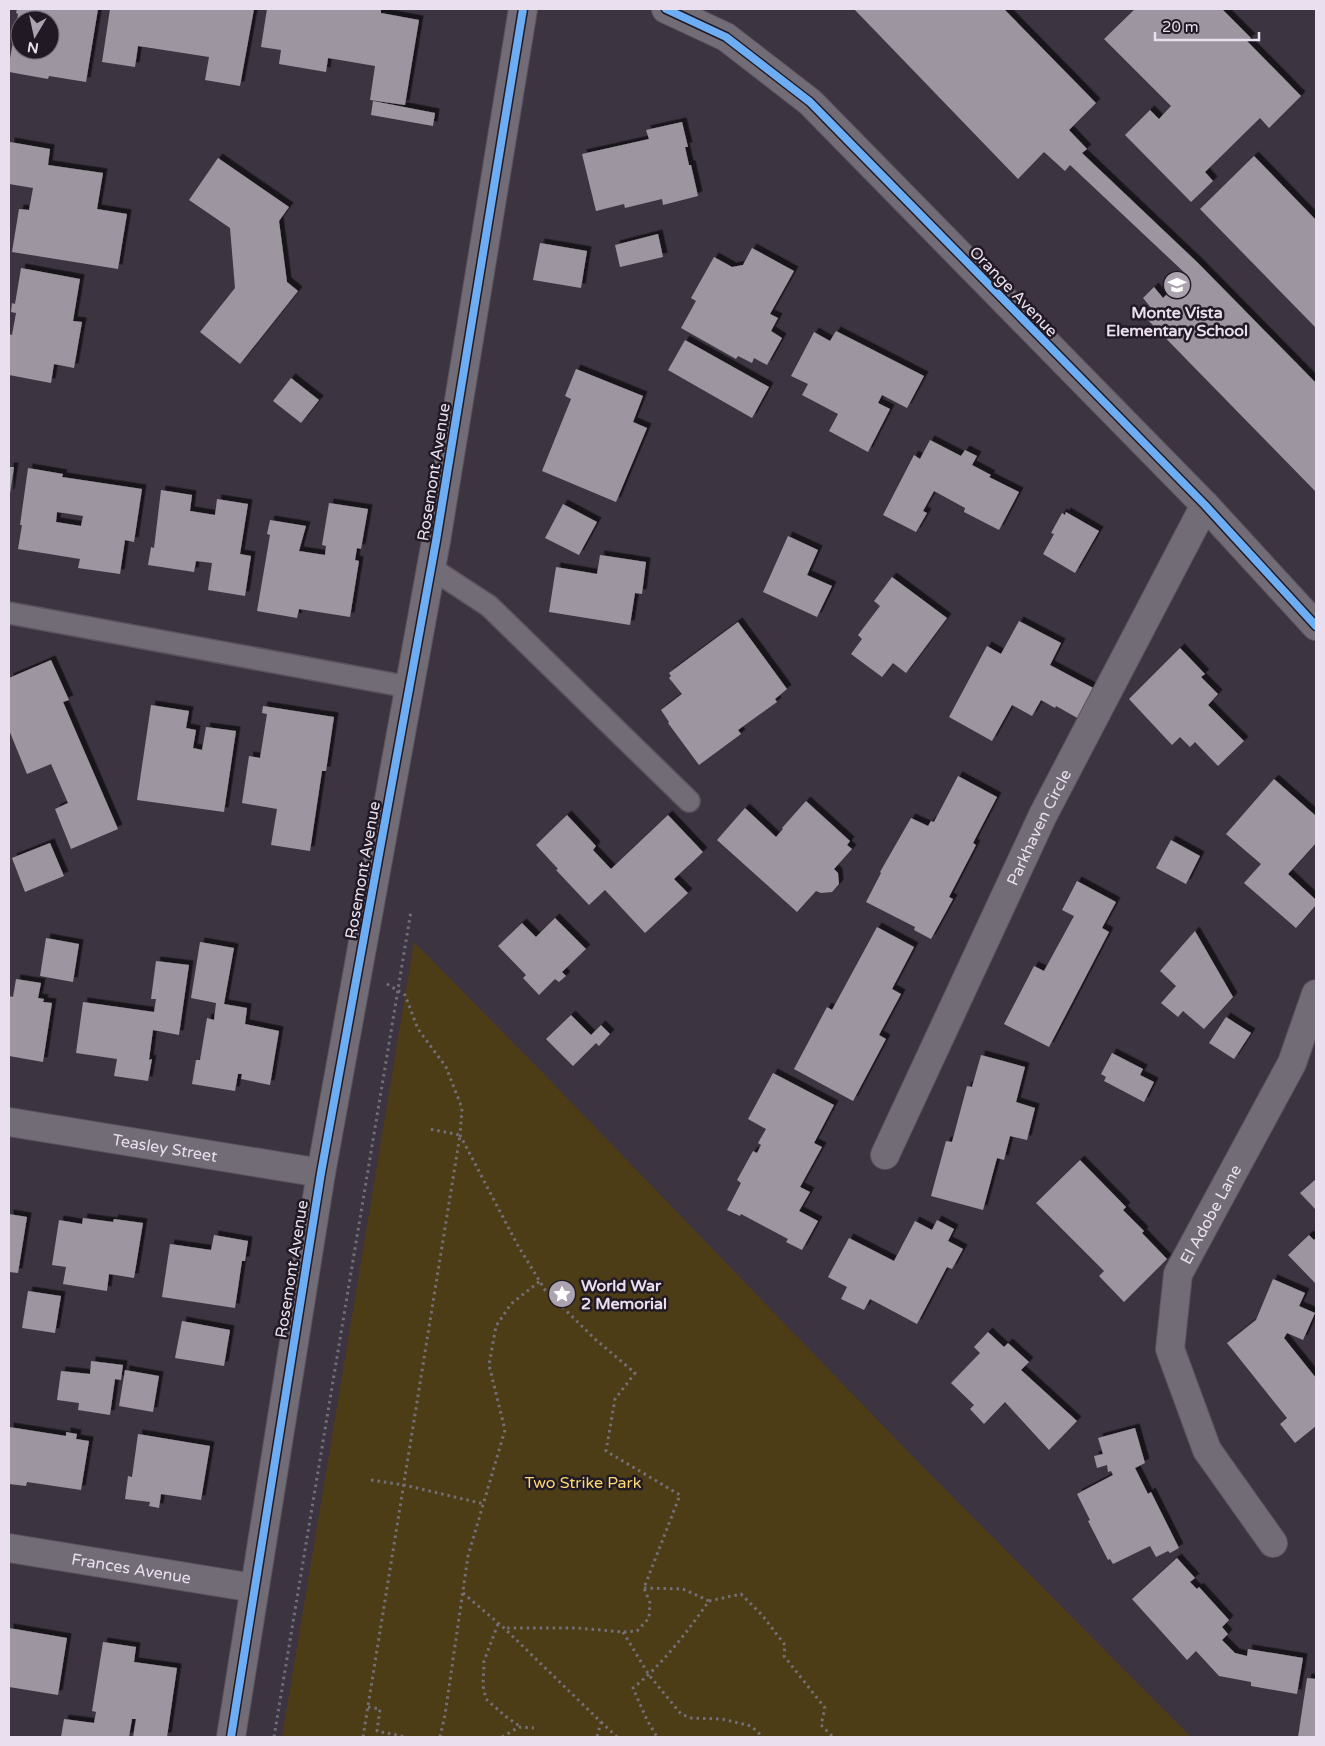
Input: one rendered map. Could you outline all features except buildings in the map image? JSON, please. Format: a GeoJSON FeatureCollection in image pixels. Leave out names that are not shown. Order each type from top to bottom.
{"type":"FeatureCollection","features":[{"type":"Feature","properties":{"kind":"street","name":"Rosemont Avenue"},"geometry":{"type":"LineString","coordinates":[[231,1737],[321,1173],[431,568],[524,9]]}},
{"type":"Feature","properties":{"kind":"street","name":"Orange Avenue"},"geometry":{"type":"LineString","coordinates":[[666,9],[726,37],[810,102],[1205,506],[1316,626]]}},
{"type":"Feature","properties":{"kind":"street","name":"Parkhaven Circle"},"geometry":{"type":"LineString","coordinates":[[885,1155],[1043,815],[1205,506]]}},
{"type":"Feature","properties":{"kind":"street","name":"El Adobe Lane"},"geometry":{"type":"LineString","coordinates":[[1273,1543],[1207,1450],[1170,1349],[1178,1274],[1292,1063],[1316,994]]}},
{"type":"Feature","properties":{"kind":"street","name":"Teasley Street"},"geometry":{"type":"LineString","coordinates":[[9,1122],[321,1173]]}},
{"type":"Feature","properties":{"kind":"street","name":"Frances Avenue"},"geometry":{"type":"LineString","coordinates":[[9,1548],[254,1588]]}},
{"type":"Feature","properties":{"kind":"lane"},"geometry":{"type":"LineString","coordinates":[[431,568],[489,606],[689,802]]}},
{"type":"Feature","properties":{"kind":"lane"},"geometry":{"type":"LineString","coordinates":[[9,613],[409,688]]}},
{"type":"Feature","properties":{"kind":"path"},"geometry":{"type":"LineString","coordinates":[[274,1737],[411,911]]}},
{"type":"Feature","properties":{"kind":"path"},"geometry":{"type":"LineString","coordinates":[[363,1737],[460,1135],[462,1108],[446,1068],[418,1029],[405,996]]}},
{"type":"Feature","properties":{"kind":"path"},"geometry":{"type":"LineString","coordinates":[[430,1129],[460,1135]]}},
{"type":"Feature","properties":{"kind":"path"},"geometry":{"type":"LineString","coordinates":[[460,1135],[517,1244],[540,1282],[596,1339],[636,1373],[615,1399],[606,1450],[680,1494],[644,1588],[650,1603],[649,1618],[637,1630],[623,1632],[577,1628],[504,1628]]}},
{"type":"Feature","properties":{"kind":"path"},"geometry":{"type":"LineString","coordinates":[[440,1737],[468,1556],[505,1430],[489,1365],[496,1326],[511,1304],[540,1282]]}},
{"type":"Feature","properties":{"kind":"path"},"geometry":{"type":"LineString","coordinates":[[371,1480],[404,1485],[484,1504]]}},
{"type":"Feature","properties":{"kind":"path"},"geometry":{"type":"LineString","coordinates":[[644,1588],[683,1589],[709,1601],[740,1594],[762,1615],[785,1645],[784,1656],[825,1708],[821,1725],[833,1737]]}},
{"type":"Feature","properties":{"kind":"path"},"geometry":{"type":"LineString","coordinates":[[462,1593],[504,1628],[617,1737]]}},
{"type":"Feature","properties":{"kind":"path"},"geometry":{"type":"LineString","coordinates":[[657,1737],[647,1720],[633,1688],[649,1675],[680,1641],[709,1601]]}},
{"type":"Feature","properties":{"kind":"path"},"geometry":{"type":"LineString","coordinates":[[498,1624],[484,1661],[483,1686],[486,1699],[505,1716],[522,1727]]}},
{"type":"Feature","properties":{"kind":"path"},"geometry":{"type":"LineString","coordinates":[[623,1632],[649,1675],[681,1714],[691,1718],[722,1719],[751,1726],[763,1737]]}},
{"type":"Feature","properties":{"kind":"path"},"geometry":{"type":"LineString","coordinates":[[368,1707],[380,1709],[377,1731],[406,1737]]}},
{"type":"Feature","properties":{"kind":"path"},"geometry":{"type":"LineString","coordinates":[[598,1737],[602,1722]]}},
{"type":"Feature","properties":{"kind":"path"},"geometry":{"type":"LineString","coordinates":[[502,1737],[519,1727],[534,1728]]}},
{"type":"Feature","properties":{"kind":"green space","name":"Two Strike Park"},"geometry":{"type":"Polygon","coordinates":[[[414,942],[918,1462],[1191,1737],[282,1737],[414,942]]]}},
{"type":"Feature","properties":{"kind":"cycle path"},"geometry":{"type":"LineString","coordinates":[[231,1737],[321,1173],[436,541],[523,9]]}},
{"type":"Feature","properties":{"kind":"cycle path"},"geometry":{"type":"LineString","coordinates":[[666,9],[726,37],[810,102],[1205,505],[1316,626]]}},
{"type":"Feature","properties":{"kind":"place","name":"Monte Vista Elementary School"},"geometry":{"type":"Point","coordinates":[1177,285]}},
{"type":"Feature","properties":{"kind":"place","name":"World War 2 Memorial"},"geometry":{"type":"Point","coordinates":[562,1294]}}]}
